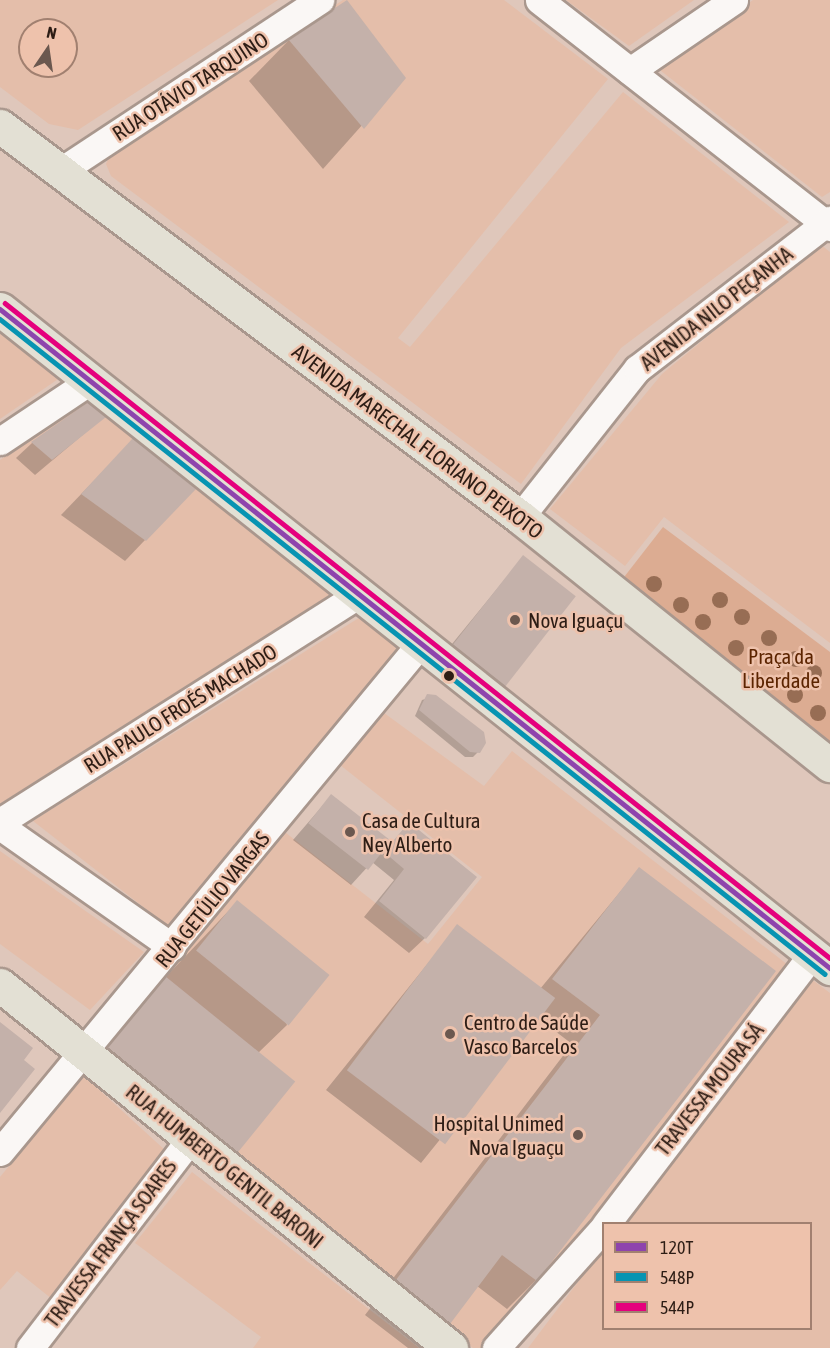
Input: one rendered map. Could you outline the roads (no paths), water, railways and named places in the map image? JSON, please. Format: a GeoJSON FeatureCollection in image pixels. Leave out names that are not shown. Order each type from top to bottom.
{"type":"FeatureCollection","features":[{"type":"Feature","properties":{"kind":"main road","name":"AVENIDA MARECHAL FLORIANO PEIXOTO"},"geometry":{"type":"LineString","coordinates":[[0,126],[520,517],[830,765]]}},
{"type":"Feature","properties":{"kind":"main road"},"geometry":{"type":"LineString","coordinates":[[0,309],[821,961]]}},
{"type":"Feature","properties":{"kind":"main road","name":"RUA HUMBERTO GENTIL BARONI"},"geometry":{"type":"LineString","coordinates":[[0,985],[451,1348]]}},
{"type":"Feature","properties":{"kind":"street","name":"RUA OTÁVIO TARQUINO"},"geometry":{"type":"LineString","coordinates":[[59,172],[320,0]]}},
{"type":"Feature","properties":{"kind":"street"},"geometry":{"type":"LineString","coordinates":[[539,0],[828,223]]}},
{"type":"Feature","properties":{"kind":"street"},"geometry":{"type":"LineString","coordinates":[[630,71],[734,0]]}},
{"type":"Feature","properties":{"kind":"street","name":"AVENIDA NILO PEÇANHA"},"geometry":{"type":"LineString","coordinates":[[520,517],[637,369],[828,223]]}},
{"type":"Feature","properties":{"kind":"street"},"geometry":{"type":"LineString","coordinates":[[0,441],[90,381]]}},
{"type":"Feature","properties":{"kind":"street","name":"RUA PAULO FROÉS MACHADO"},"geometry":{"type":"LineString","coordinates":[[0,824],[359,594]]}},
{"type":"Feature","properties":{"kind":"street","name":"RUA GETÚLIO VARGAS"},"geometry":{"type":"LineString","coordinates":[[0,1152],[421,644]]}},
{"type":"Feature","properties":{"kind":"street"},"geometry":{"type":"LineString","coordinates":[[0,824],[172,947]]}},
{"type":"Feature","properties":{"kind":"street","name":"TRAVESSA MOURA SÁ"},"geometry":{"type":"LineString","coordinates":[[608,1222],[821,961]]}},
{"type":"Feature","properties":{"kind":"street","name":"TRAVESSA FRANÇA SOARES"},"geometry":{"type":"LineString","coordinates":[[30,1348],[191,1138]]}},
{"type":"Feature","properties":{"kind":"street"},"geometry":{"type":"LineString","coordinates":[[496,1348],[602,1228]]}},
{"type":"Feature","properties":{"kind":"place","name":"Nova Iguaçu"},"geometry":{"type":"Point","coordinates":[515,620]}},
{"type":"Feature","properties":{"kind":"place","name":"Casa de Cultura Ney Alberto"},"geometry":{"type":"Point","coordinates":[350,832]}},
{"type":"Feature","properties":{"kind":"place","name":"Centro de Saúde Vasco Barcelos"},"geometry":{"type":"Point","coordinates":[450,1034]}},
{"type":"Feature","properties":{"kind":"place","name":"Hospital Unimed Nova Iguaçu"},"geometry":{"type":"Point","coordinates":[578,1135]}},
{"type":"Feature","properties":{"kind":"park label","name":"Praça da Liberdade"},"geometry":{"type":"Point","coordinates":[781,668]}}]}
